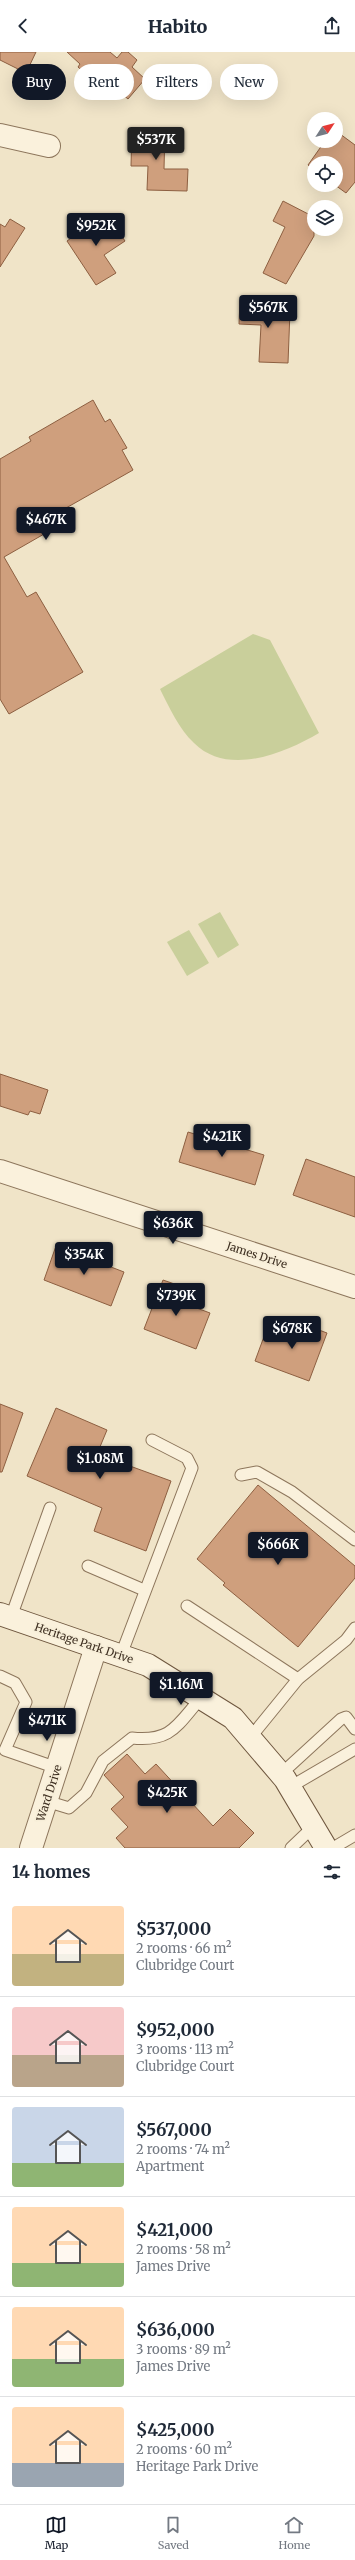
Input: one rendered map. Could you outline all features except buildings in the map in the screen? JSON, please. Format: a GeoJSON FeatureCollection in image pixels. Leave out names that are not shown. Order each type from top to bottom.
{"type":"FeatureCollection","features":[{"type":"Feature","properties":{"kind":"street"},"geometry":{"type":"LineString","coordinates":[[0,135],[48,146]]}},
{"type":"Feature","properties":{"kind":"street","name":"James Drive"},"geometry":{"type":"LineString","coordinates":[[0,1171],[355,1287]]}},
{"type":"Feature","properties":{"kind":"street","name":"Heritage Park Drive"},"geometry":{"type":"LineString","coordinates":[[6,1616],[148,1665],[233,1718],[285,1780],[326,1848]]}},
{"type":"Feature","properties":{"kind":"street","name":"Ward Drive"},"geometry":{"type":"LineString","coordinates":[[31,1848],[96,1647]]}},
{"type":"Feature","properties":{"kind":"lane"},"geometry":{"type":"LineString","coordinates":[[121,1655],[144,1590],[192,1468],[187,1458],[152,1440]]}},
{"type":"Feature","properties":{"kind":"lane"},"geometry":{"type":"LineString","coordinates":[[241,1475],[257,1472],[292,1492],[355,1540]]}},
{"type":"Feature","properties":{"kind":"lane"},"geometry":{"type":"LineString","coordinates":[[6,1616],[50,1508]]}},
{"type":"Feature","properties":{"kind":"lane"},"geometry":{"type":"LineString","coordinates":[[88,1566],[144,1590]]}},
{"type":"Feature","properties":{"kind":"lane"},"geometry":{"type":"LineString","coordinates":[[187,1606],[298,1679]]}},
{"type":"Feature","properties":{"kind":"lane"},"geometry":{"type":"LineString","coordinates":[[250,1738],[298,1679],[346,1640],[355,1628]]}},
{"type":"Feature","properties":{"kind":"lane"},"geometry":{"type":"LineString","coordinates":[[0,1676],[15,1683],[26,1702],[3,1754],[57,1768]]}},
{"type":"Feature","properties":{"kind":"lane"},"geometry":{"type":"LineString","coordinates":[[46,1801],[68,1808],[86,1793],[103,1761],[132,1738],[150,1740],[169,1734],[201,1698]]}},
{"type":"Feature","properties":{"kind":"lane"},"geometry":{"type":"LineString","coordinates":[[285,1780],[341,1719],[346,1717],[355,1729]]}},
{"type":"Feature","properties":{"kind":"lane"},"geometry":{"type":"LineString","coordinates":[[285,1780],[355,1749]]}},
{"type":"Feature","properties":{"kind":"lane"},"geometry":{"type":"LineString","coordinates":[[291,1848],[314,1827]]}},
{"type":"Feature","properties":{"kind":"lane"},"geometry":{"type":"LineString","coordinates":[[333,1848],[355,1835]]}},
{"type":"Feature","properties":{"kind":"green space"},"geometry":{"type":"Polygon","coordinates":[[[253,634],[270,640],[319,733],[290,748],[273,754],[240,760],[223,759],[208,753],[194,743],[175,718],[160,689],[253,634]]]}},
{"type":"Feature","properties":{"kind":"green space"},"geometry":{"type":"Polygon","coordinates":[[[220,912],[239,945],[218,958],[198,924],[220,912]]]}},
{"type":"Feature","properties":{"kind":"green space"},"geometry":{"type":"Polygon","coordinates":[[[189,930],[209,963],[187,976],[167,942],[189,930]]]}}]}
